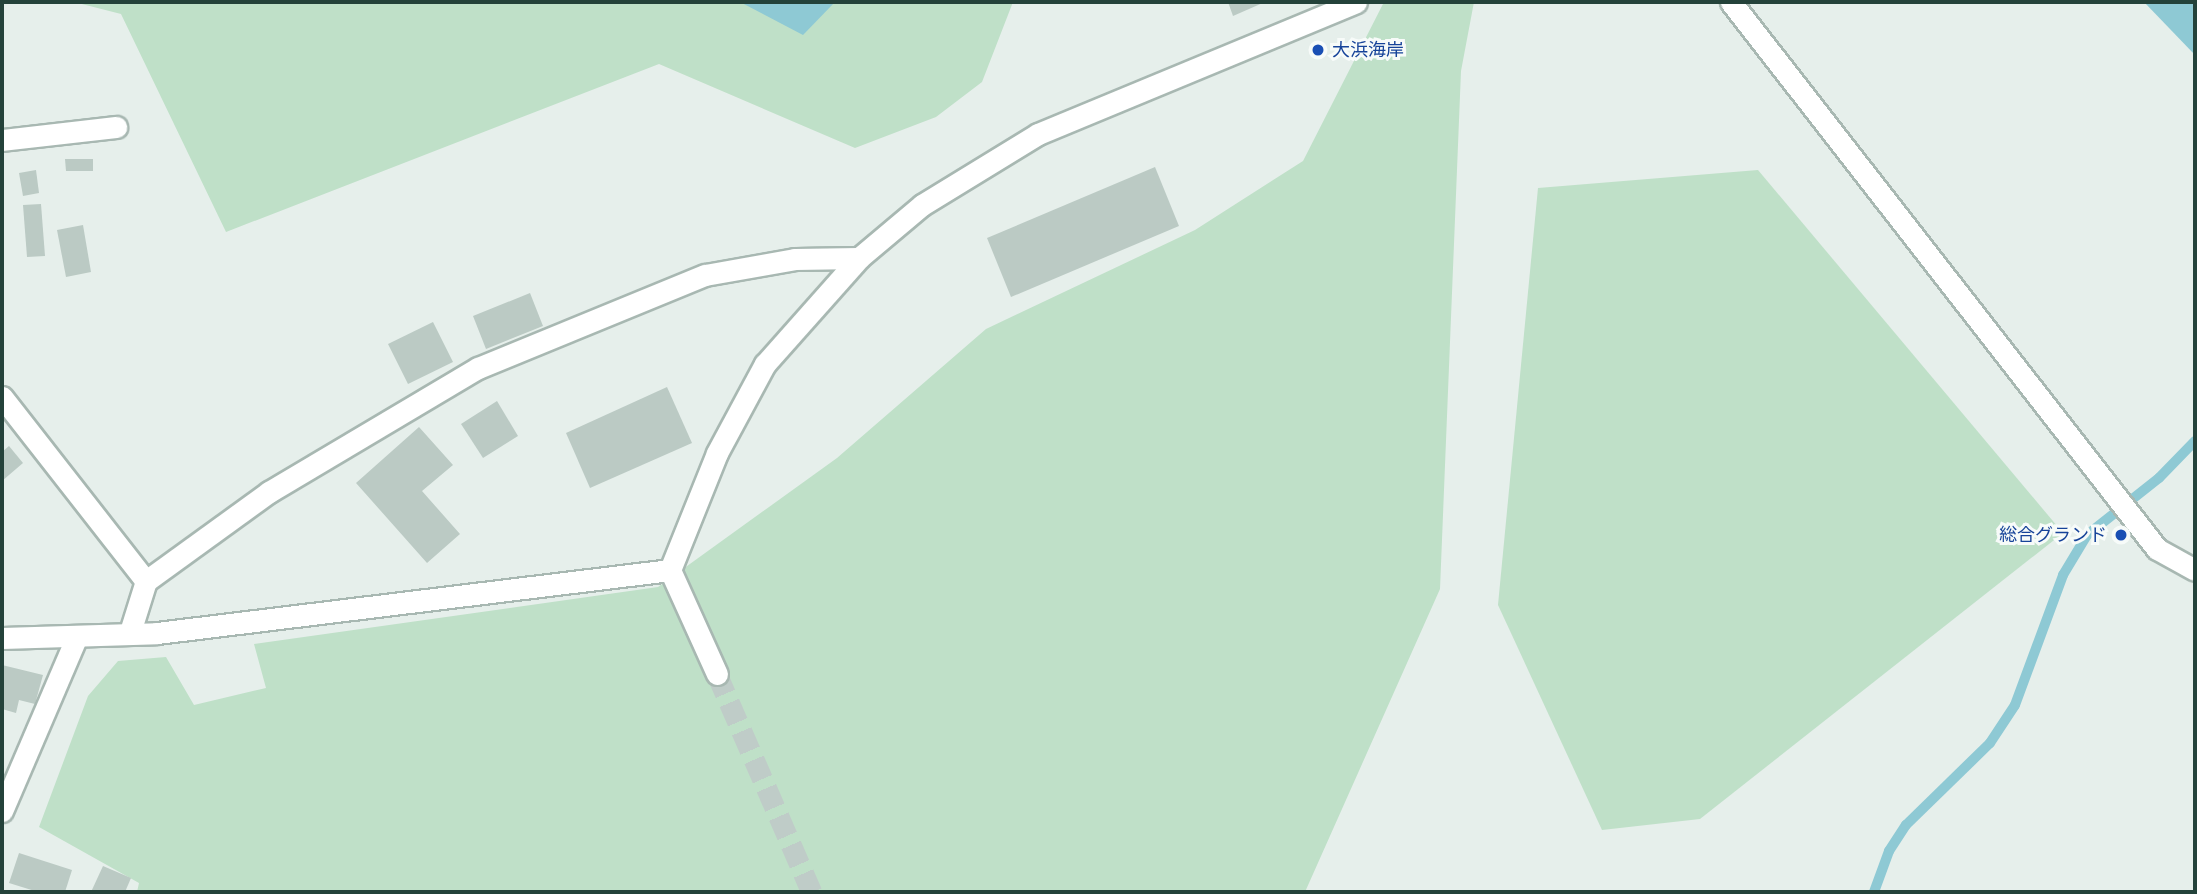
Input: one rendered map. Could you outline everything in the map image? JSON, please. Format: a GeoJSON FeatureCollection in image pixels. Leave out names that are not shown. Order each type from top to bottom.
{"type":"FeatureCollection","features":[{"type":"Feature","properties":{"kind":"street"},"geometry":{"type":"LineString","coordinates":[[717,674],[670,570],[717,453],[765,364],[859,258],[922,205],[1038,134],[1356,2]]}},
{"type":"Feature","properties":{"kind":"street"},"geometry":{"type":"LineString","coordinates":[[1731,2],[2157,549],[2195,570]]}},
{"type":"Feature","properties":{"kind":"street"},"geometry":{"type":"LineString","coordinates":[[2,141],[116,127]]}},
{"type":"Feature","properties":{"kind":"street"},"geometry":{"type":"LineString","coordinates":[[130,632],[146,582],[269,492],[478,368],[705,275],[795,259],[859,258]]}},
{"type":"Feature","properties":{"kind":"street"},"geometry":{"type":"LineString","coordinates":[[2,397],[146,582]]}},
{"type":"Feature","properties":{"kind":"street"},"geometry":{"type":"LineString","coordinates":[[2,638],[76,638],[130,632],[157,633],[670,570]]}},
{"type":"Feature","properties":{"kind":"street"},"geometry":{"type":"LineString","coordinates":[[2,811],[76,638]]}},
{"type":"Feature","properties":{"kind":"green space"},"geometry":{"type":"Polygon","coordinates":[[[74,2],[1013,2],[982,82],[936,117],[855,148],[659,64],[226,232],[121,14],[74,2]]]}},
{"type":"Feature","properties":{"kind":"green space"},"geometry":{"type":"Polygon","coordinates":[[[1384,2],[1474,2],[1461,71],[1440,589],[1305,892],[137,892],[139,883],[39,827],[88,696],[118,661],[166,657],[194,705],[266,688],[254,644],[658,587],[837,458],[986,329],[1195,230],[1303,161],[1384,2]]]}},
{"type":"Feature","properties":{"kind":"green space"},"geometry":{"type":"Polygon","coordinates":[[[1758,170],[2063,533],[1700,819],[1602,830],[1498,605],[1538,188],[1758,170]]]}},
{"type":"Feature","properties":{"kind":"water"},"geometry":{"type":"Polygon","coordinates":[[[740,2],[835,2],[803,35],[740,2]]]}},
{"type":"Feature","properties":{"kind":"water"},"geometry":{"type":"Polygon","coordinates":[[[2144,2],[2195,2],[2195,55],[2144,2]]]}},
{"type":"Feature","properties":{"kind":"building"},"geometry":{"type":"Polygon","coordinates":[[[1228,2],[1265,2],[1233,16],[1228,2]]]}},
{"type":"Feature","properties":{"kind":"building"},"geometry":{"type":"Polygon","coordinates":[[[65,159],[93,159],[93,171],[66,171],[65,159]]]}},
{"type":"Feature","properties":{"kind":"building"},"geometry":{"type":"Polygon","coordinates":[[[1155,167],[1179,226],[1011,297],[987,238],[1155,167]]]}},
{"type":"Feature","properties":{"kind":"building"},"geometry":{"type":"Polygon","coordinates":[[[36,170],[39,193],[23,196],[19,173],[36,170]]]}},
{"type":"Feature","properties":{"kind":"building"},"geometry":{"type":"Polygon","coordinates":[[[41,204],[45,256],[27,257],[23,205],[41,204]]]}},
{"type":"Feature","properties":{"kind":"building"},"geometry":{"type":"Polygon","coordinates":[[[83,225],[91,272],[66,277],[57,230],[83,225]]]}},
{"type":"Feature","properties":{"kind":"building"},"geometry":{"type":"Polygon","coordinates":[[[530,293],[543,326],[486,349],[473,316],[530,293]]]}},
{"type":"Feature","properties":{"kind":"building"},"geometry":{"type":"Polygon","coordinates":[[[433,322],[453,362],[408,384],[388,344],[433,322]]]}},
{"type":"Feature","properties":{"kind":"building"},"geometry":{"type":"Polygon","coordinates":[[[667,387],[692,443],[590,488],[566,433],[667,387]]]}},
{"type":"Feature","properties":{"kind":"building"},"geometry":{"type":"Polygon","coordinates":[[[497,401],[518,436],[483,458],[461,424],[497,401]]]}},
{"type":"Feature","properties":{"kind":"building"},"geometry":{"type":"Polygon","coordinates":[[[419,427],[453,465],[422,491],[460,534],[427,563],[356,483],[419,427]]]}},
{"type":"Feature","properties":{"kind":"building"},"geometry":{"type":"Polygon","coordinates":[[[9,446],[23,463],[2,481],[2,452],[9,446]]]}},
{"type":"Feature","properties":{"kind":"building"},"geometry":{"type":"Polygon","coordinates":[[[2,665],[43,675],[35,704],[19,700],[16,713],[2,709],[2,665]]]}},
{"type":"Feature","properties":{"kind":"building"},"geometry":{"type":"Polygon","coordinates":[[[19,853],[72,870],[65,892],[38,892],[9,883],[19,853]]]}},
{"type":"Feature","properties":{"kind":"building"},"geometry":{"type":"Polygon","coordinates":[[[103,866],[131,878],[125,892],[91,892],[103,866]]]}},
{"type":"Feature","properties":{"kind":"waterway"},"geometry":{"type":"LineString","coordinates":[[1874,892],[1889,851],[1906,825],[1990,743],[2015,705],[2063,575],[2087,535],[2159,478],[2195,441]]}},
{"type":"Feature","properties":{"kind":"tunnel"},"geometry":{"type":"LineString","coordinates":[[717,674],[812,892]]}},
{"type":"Feature","properties":{"kind":"place","name":"大浜海岸"},"geometry":{"type":"Point","coordinates":[1318,50]}},
{"type":"Feature","properties":{"kind":"place","name":"総合グランド"},"geometry":{"type":"Point","coordinates":[2121,535]}}]}
